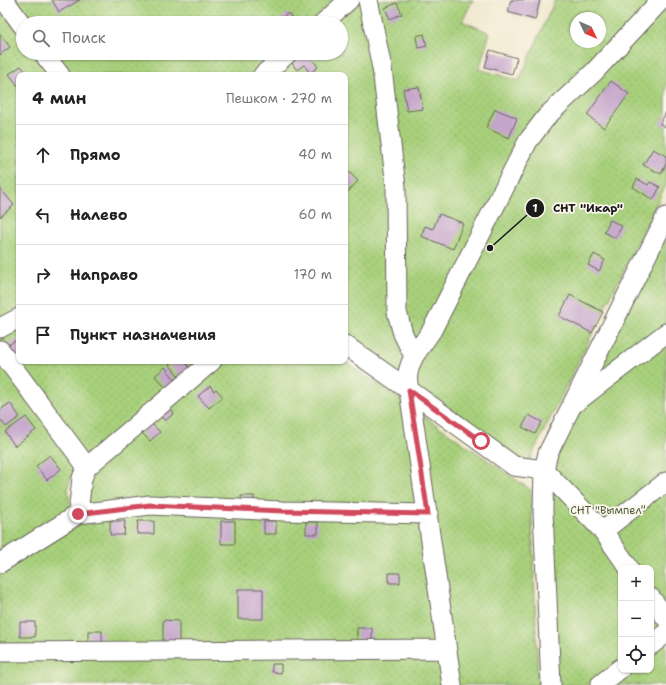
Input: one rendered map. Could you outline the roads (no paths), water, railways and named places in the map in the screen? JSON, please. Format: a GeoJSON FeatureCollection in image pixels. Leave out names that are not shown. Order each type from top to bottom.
{"type":"FeatureCollection","features":[{"type":"Feature","properties":{"kind":"street"},"geometry":{"type":"LineString","coordinates":[[4,0],[16,16]]}},
{"type":"Feature","properties":{"kind":"street"},"geometry":{"type":"LineString","coordinates":[[331,16],[349,0]]}},
{"type":"Feature","properties":{"kind":"street"},"geometry":{"type":"LineString","coordinates":[[368,0],[382,68],[396,187],[397,312],[403,334],[414,356]]}},
{"type":"Feature","properties":{"kind":"street"},"geometry":{"type":"LineString","coordinates":[[452,685],[428,514],[406,377],[408,369],[414,356],[432,330],[528,141],[548,115],[594,72],[661,0]]}},
{"type":"Feature","properties":{"kind":"street"},"geometry":{"type":"LineString","coordinates":[[48,60],[58,72]]}},
{"type":"Feature","properties":{"kind":"street"},"geometry":{"type":"LineString","coordinates":[[266,72],[280,60]]}},
{"type":"Feature","properties":{"kind":"street"},"geometry":{"type":"LineString","coordinates":[[551,685],[543,511],[544,470],[548,453],[666,217]]}},
{"type":"Feature","properties":{"kind":"street"},"geometry":{"type":"LineString","coordinates":[[0,328],[16,320]]}},
{"type":"Feature","properties":{"kind":"street"},"geometry":{"type":"LineString","coordinates":[[571,406],[666,333]]}},
{"type":"Feature","properties":{"kind":"street"},"geometry":{"type":"LineString","coordinates":[[348,348],[514,466],[544,470],[603,531],[627,565]]}},
{"type":"Feature","properties":{"kind":"street"},"geometry":{"type":"LineString","coordinates":[[0,350],[87,467]]}},
{"type":"Feature","properties":{"kind":"street"},"geometry":{"type":"LineString","coordinates":[[78,514],[82,478],[87,467],[208,364]]}},
{"type":"Feature","properties":{"kind":"street"},"geometry":{"type":"LineString","coordinates":[[603,531],[666,482]]}},
{"type":"Feature","properties":{"kind":"street"},"geometry":{"type":"LineString","coordinates":[[0,562],[78,514],[150,505],[283,511],[428,514]]}},
{"type":"Feature","properties":{"kind":"street"},"geometry":{"type":"LineString","coordinates":[[653,601],[666,618]]}},
{"type":"Feature","properties":{"kind":"street"},"geometry":{"type":"LineString","coordinates":[[654,643],[666,633]]}},
{"type":"Feature","properties":{"kind":"street"},"geometry":{"type":"LineString","coordinates":[[0,652],[446,649]]}},
{"type":"Feature","properties":{"kind":"street"},"geometry":{"type":"LineString","coordinates":[[600,685],[618,670]]}},
{"type":"Feature","properties":{"kind":"place","name":"СНТ \"Икар\""},"geometry":{"type":"Point","coordinates":[490,248]}},
{"type":"Feature","properties":{"kind":"park label","name":"СНТ \"Вымпел\""},"geometry":{"type":"Point","coordinates":[608,510]}}]}
